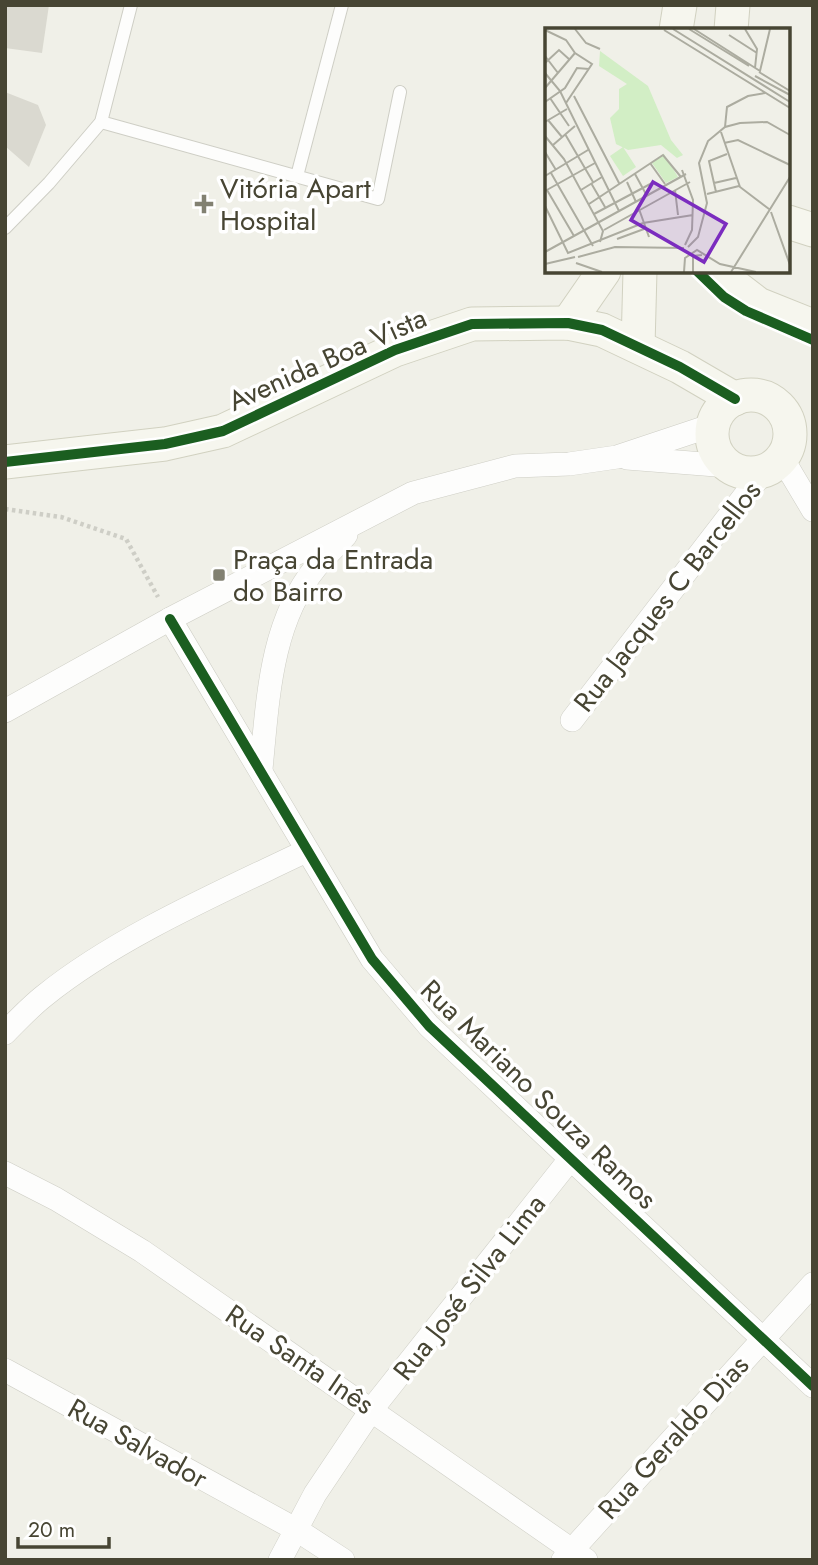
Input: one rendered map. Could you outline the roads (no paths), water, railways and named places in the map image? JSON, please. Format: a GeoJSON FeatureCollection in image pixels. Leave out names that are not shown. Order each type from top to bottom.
{"type":"FeatureCollection","features":[{"type":"Feature","properties":{"kind":"street"},"geometry":{"type":"LineString","coordinates":[[677,28],[681,5]]}},
{"type":"Feature","properties":{"kind":"street"},"geometry":{"type":"LineString","coordinates":[[731,28],[733,5]]}},
{"type":"Feature","properties":{"kind":"street"},"geometry":{"type":"LineString","coordinates":[[790,223],[813,230]]}},
{"type":"Feature","properties":{"kind":"street"},"geometry":{"type":"LineString","coordinates":[[568,323],[603,273]]}},
{"type":"Feature","properties":{"kind":"street"},"geometry":{"type":"LineString","coordinates":[[638,346],[640,273]]}},
{"type":"Feature","properties":{"kind":"street"},"geometry":{"type":"LineString","coordinates":[[718,273],[758,304],[813,326]]}},
{"type":"Feature","properties":{"kind":"street","name":"Avenida Boa Vista"},"geometry":{"type":"LineString","coordinates":[[5,462],[166,444],[223,431],[395,350],[438,333],[472,324],[568,323],[602,330],[638,346],[734,399]]}},
{"type":"Feature","properties":{"kind":"street"},"geometry":{"type":"LineString","coordinates":[[729,466],[715,448],[713,425],[725,405],[734,399],[758,395],[778,405],[790,425],[786,453],[813,510]]}},
{"type":"Feature","properties":{"kind":"street"},"geometry":{"type":"LineString","coordinates":[[5,711],[170,619],[413,493],[515,466],[569,464],[617,457],[713,425]]}},
{"type":"Feature","properties":{"kind":"street"},"geometry":{"type":"LineString","coordinates":[[617,457],[729,466],[751,473],[786,453]]}},
{"type":"Feature","properties":{"kind":"street","name":"Rua Jacques C Barcellos"},"geometry":{"type":"LineString","coordinates":[[572,720],[786,453]]}},
{"type":"Feature","properties":{"kind":"street"},"geometry":{"type":"LineString","coordinates":[[261,769],[271,669],[289,612],[314,569],[361,520]]}},
{"type":"Feature","properties":{"kind":"street","name":"Rua Mariano Souza Ramos"},"geometry":{"type":"LineString","coordinates":[[170,619],[372,959],[429,1026],[813,1386]]}},
{"type":"Feature","properties":{"kind":"street"},"geometry":{"type":"LineString","coordinates":[[5,1033],[44,995],[119,947],[189,907],[306,851]]}},
{"type":"Feature","properties":{"kind":"street","name":"Rua José Silva Lima"},"geometry":{"type":"LineString","coordinates":[[280,1560],[315,1494],[372,1409],[571,1158]]}},
{"type":"Feature","properties":{"kind":"street","name":"Rua Santa Inês"},"geometry":{"type":"LineString","coordinates":[[5,1173],[56,1199],[142,1251],[372,1409],[573,1556]]}},
{"type":"Feature","properties":{"kind":"street","name":"Rua Geraldo Dias"},"geometry":{"type":"LineString","coordinates":[[573,1556],[813,1284]]}},
{"type":"Feature","properties":{"kind":"street","name":"Rua Salvador"},"geometry":{"type":"LineString","coordinates":[[5,1370],[297,1530],[343,1560]]}},
{"type":"Feature","properties":{"kind":"lane"},"geometry":{"type":"LineString","coordinates":[[5,228],[102,122],[131,5]]}},
{"type":"Feature","properties":{"kind":"lane"},"geometry":{"type":"LineString","coordinates":[[297,176],[342,5]]}},
{"type":"Feature","properties":{"kind":"lane"},"geometry":{"type":"LineString","coordinates":[[102,122],[378,199],[400,92]]}},
{"type":"Feature","properties":{"kind":"place","name":"Vitória Apart Hospital"},"geometry":{"type":"Point","coordinates":[204,204]}},
{"type":"Feature","properties":{"kind":"place","name":"Praça da Entrada do Bairro"},"geometry":{"type":"Point","coordinates":[219,575]}}]}
